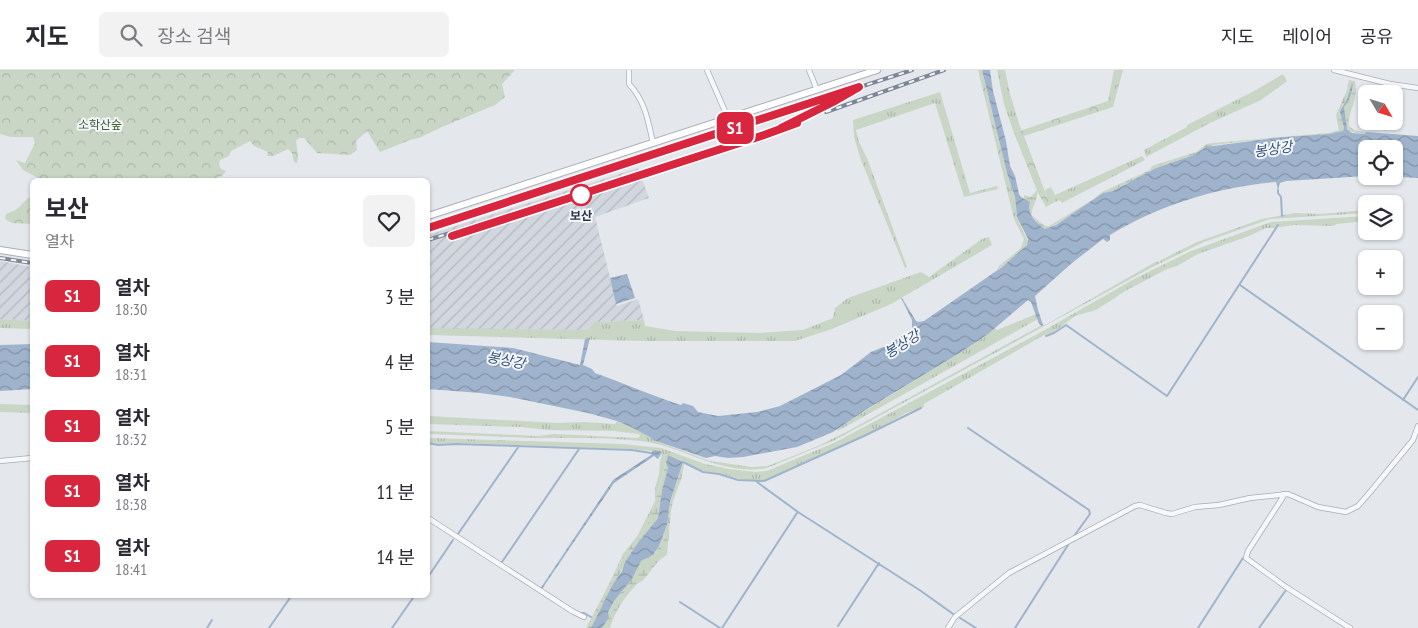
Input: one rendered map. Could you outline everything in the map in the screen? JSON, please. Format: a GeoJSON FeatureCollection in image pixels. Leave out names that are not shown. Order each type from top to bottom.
{"type":"FeatureCollection","features":[{"type":"Feature","properties":{"kind":"main road"},"geometry":{"type":"LineString","coordinates":[[430,215],[877,70]]}},
{"type":"Feature","properties":{"kind":"main road"},"geometry":{"type":"LineString","coordinates":[[0,250],[30,256]]}},
{"type":"Feature","properties":{"kind":"street"},"geometry":{"type":"LineString","coordinates":[[629,70],[629,84],[638,93],[642,102],[653,143]]}},
{"type":"Feature","properties":{"kind":"street"},"geometry":{"type":"LineString","coordinates":[[707,70],[728,118]]}},
{"type":"Feature","properties":{"kind":"street"},"geometry":{"type":"LineString","coordinates":[[809,70],[817,90]]}},
{"type":"Feature","properties":{"kind":"street"},"geometry":{"type":"LineString","coordinates":[[1334,70],[1390,84],[1418,88]]}},
{"type":"Feature","properties":{"kind":"street"},"geometry":{"type":"LineString","coordinates":[[948,628],[955,617],[1008,574],[1135,506],[1140,505],[1172,514],[1195,507],[1283,494],[1294,496],[1318,507],[1341,512],[1353,509],[1371,491],[1413,440],[1418,426]]}},
{"type":"Feature","properties":{"kind":"street"},"geometry":{"type":"LineString","coordinates":[[0,461],[30,458]]}},
{"type":"Feature","properties":{"kind":"street"},"geometry":{"type":"LineString","coordinates":[[1283,494],[1283,497],[1248,551],[1246,558],[1286,587],[1350,628]]}},
{"type":"Feature","properties":{"kind":"street"},"geometry":{"type":"LineString","coordinates":[[430,519],[584,617]]}},
{"type":"Feature","properties":{"kind":"shaded area"},"geometry":{"type":"Polygon","coordinates":[[[638,168],[649,198],[595,217],[617,306],[638,299],[644,320],[596,322],[588,330],[430,329],[430,234],[638,168]]]}},
{"type":"Feature","properties":{"kind":"shaded area"},"geometry":{"type":"Polygon","coordinates":[[[0,261],[30,267],[30,321],[0,319],[0,261]]]}},
{"type":"Feature","properties":{"kind":"green space","name":"소학산숲"},"geometry":{"type":"Polygon","coordinates":[[[0,70],[515,70],[502,84],[505,97],[495,105],[419,138],[380,152],[367,131],[356,141],[357,150],[350,155],[317,153],[304,138],[299,138],[296,141],[297,163],[294,162],[292,153],[288,149],[273,156],[267,156],[268,152],[254,146],[250,141],[231,151],[229,156],[220,160],[219,165],[221,169],[226,171],[218,178],[38,178],[23,170],[16,160],[25,163],[35,143],[33,137],[11,137],[0,134],[0,70]]]}},
{"type":"Feature","properties":{"kind":"green space"},"geometry":{"type":"Polygon","coordinates":[[[978,70],[982,70],[1007,173],[1015,197],[1017,217],[1028,242],[1023,250],[997,270],[999,266],[1021,248],[1024,239],[1014,219],[978,70]]]}},
{"type":"Feature","properties":{"kind":"green space"},"geometry":{"type":"Polygon","coordinates":[[[997,70],[1005,70],[1021,130],[1014,133],[1004,104],[997,70]]]}},
{"type":"Feature","properties":{"kind":"green space"},"geometry":{"type":"Polygon","coordinates":[[[1114,70],[1123,70],[1113,107],[1024,136],[1047,197],[1053,197],[1055,202],[1046,207],[1038,193],[1014,133],[1108,101],[1114,70]]]}},
{"type":"Feature","properties":{"kind":"green space"},"geometry":{"type":"Polygon","coordinates":[[[1283,74],[1287,81],[1261,100],[1210,123],[1146,157],[1144,150],[1283,74]]]}},
{"type":"Feature","properties":{"kind":"green space"},"geometry":{"type":"Polygon","coordinates":[[[1349,80],[1355,81],[1355,96],[1349,126],[1354,130],[1366,132],[1365,134],[1351,132],[1346,126],[1344,107],[1348,102],[1352,84],[1342,107],[1343,131],[1338,133],[1214,145],[1194,155],[1156,168],[1113,191],[1103,193],[1096,200],[1048,229],[1045,229],[1032,216],[1045,226],[1049,226],[1094,199],[1102,192],[1150,170],[1152,166],[1196,152],[1207,144],[1328,133],[1339,130],[1336,115],[1347,90],[1349,80]]]}},
{"type":"Feature","properties":{"kind":"green space"},"geometry":{"type":"Polygon","coordinates":[[[940,92],[970,193],[997,186],[998,189],[964,197],[935,103],[856,130],[907,267],[905,268],[861,160],[854,137],[853,120],[940,92]]]}},
{"type":"Feature","properties":{"kind":"green space"},"geometry":{"type":"Polygon","coordinates":[[[1142,156],[1145,160],[1062,203],[1060,200],[1055,202],[1053,197],[1047,197],[1045,190],[1051,187],[1055,195],[1142,156]]]}},
{"type":"Feature","properties":{"kind":"green space"},"geometry":{"type":"Polygon","coordinates":[[[1037,190],[1037,196],[1031,214],[1030,202],[1024,199],[1024,195],[1031,197],[1037,190]]]}},
{"type":"Feature","properties":{"kind":"green space"},"geometry":{"type":"Polygon","coordinates":[[[30,197],[30,224],[12,223],[5,219],[6,214],[19,208],[30,197]]]}},
{"type":"Feature","properties":{"kind":"green space"},"geometry":{"type":"Polygon","coordinates":[[[1358,211],[1358,214],[1270,219],[1204,242],[1161,263],[1159,261],[1197,242],[1262,219],[1295,213],[1320,214],[1358,211]]]}},
{"type":"Feature","properties":{"kind":"green space"},"geometry":{"type":"Polygon","coordinates":[[[1358,217],[1358,222],[1333,226],[1294,225],[1279,227],[1278,225],[1276,228],[1266,228],[1198,254],[1127,290],[1096,310],[1075,316],[1054,332],[1044,335],[929,401],[924,404],[924,407],[906,413],[864,436],[764,480],[743,480],[719,473],[703,471],[668,455],[652,512],[646,527],[620,563],[599,606],[623,554],[638,535],[655,501],[655,488],[662,455],[652,451],[632,449],[430,442],[430,438],[622,444],[661,448],[705,464],[729,469],[756,472],[767,471],[836,442],[1043,331],[1136,278],[1191,251],[1271,222],[1358,217]]]}},
{"type":"Feature","properties":{"kind":"green space"},"geometry":{"type":"Polygon","coordinates":[[[989,237],[992,245],[891,304],[832,329],[795,341],[643,341],[430,335],[430,328],[587,330],[595,322],[644,320],[645,326],[675,331],[759,333],[803,330],[833,318],[835,308],[848,298],[921,272],[929,277],[982,239],[989,237]]]}},
{"type":"Feature","properties":{"kind":"green space"},"geometry":{"type":"Polygon","coordinates":[[[1157,261],[1160,263],[835,440],[767,468],[751,470],[719,465],[657,444],[641,441],[601,438],[534,438],[430,434],[430,431],[539,436],[554,434],[638,438],[640,436],[639,434],[614,431],[430,424],[430,416],[558,423],[615,424],[617,421],[641,431],[653,440],[710,461],[752,467],[768,466],[818,446],[850,430],[1040,326],[1047,324],[1157,261]]]}},
{"type":"Feature","properties":{"kind":"green space"},"geometry":{"type":"Polygon","coordinates":[[[1036,314],[1038,319],[838,431],[837,429],[847,422],[958,354],[994,328],[997,330],[1036,314]]]}},
{"type":"Feature","properties":{"kind":"green space"},"geometry":{"type":"Polygon","coordinates":[[[0,319],[30,321],[30,329],[0,328],[0,319]]]}},
{"type":"Feature","properties":{"kind":"green space"},"geometry":{"type":"Polygon","coordinates":[[[0,404],[30,405],[30,413],[0,412],[0,404]]]}},
{"type":"Feature","properties":{"kind":"green space"},"geometry":{"type":"Polygon","coordinates":[[[683,462],[681,480],[671,511],[667,555],[657,562],[628,595],[617,610],[610,628],[602,628],[614,601],[632,579],[641,561],[655,553],[659,546],[667,525],[670,502],[683,462]]]}},
{"type":"Feature","properties":{"kind":"green space"},"geometry":{"type":"Polygon","coordinates":[[[666,463],[668,468],[662,490],[658,518],[628,558],[591,628],[586,628],[625,554],[646,527],[666,463]]]}},
{"type":"Feature","properties":{"kind":"water","name":"봉상강"},"geometry":{"type":"Polygon","coordinates":[[[982,70],[990,70],[1010,166],[1015,176],[1019,194],[1030,202],[1031,214],[1045,229],[1056,225],[1103,193],[1113,191],[1156,168],[1194,155],[1206,147],[1343,131],[1340,111],[1347,99],[1352,83],[1348,102],[1344,107],[1347,129],[1352,133],[1365,134],[1366,132],[1418,136],[1418,178],[1403,177],[1403,140],[1358,140],[1358,176],[1286,181],[1280,183],[1278,190],[1276,182],[1233,188],[1169,206],[1129,224],[1110,235],[1110,240],[1107,242],[1103,239],[1072,263],[1035,296],[1042,326],[1039,324],[1031,302],[1028,300],[988,334],[958,354],[833,432],[797,447],[743,457],[728,458],[715,456],[706,458],[653,440],[617,421],[588,413],[510,397],[430,389],[430,342],[513,348],[580,365],[585,339],[590,338],[583,365],[592,369],[595,373],[670,401],[681,405],[683,403],[693,406],[698,412],[718,416],[757,412],[780,406],[841,375],[871,352],[888,345],[912,329],[912,320],[901,298],[916,321],[924,321],[1002,267],[1027,245],[1028,239],[1017,217],[1015,197],[1007,173],[982,70]]]}},
{"type":"Feature","properties":{"kind":"water"},"geometry":{"type":"Polygon","coordinates":[[[627,274],[635,298],[616,304],[610,278],[627,274]]]}},
{"type":"Feature","properties":{"kind":"water"},"geometry":{"type":"Polygon","coordinates":[[[30,344],[30,389],[0,391],[0,345],[30,344]]]}},
{"type":"Feature","properties":{"kind":"water"},"geometry":{"type":"Polygon","coordinates":[[[652,451],[662,452],[658,459],[654,456],[614,483],[542,589],[540,589],[613,480],[651,455],[652,451]]]}},
{"type":"Feature","properties":{"kind":"water"},"geometry":{"type":"Polygon","coordinates":[[[668,455],[683,462],[670,502],[667,525],[659,546],[653,555],[641,561],[632,579],[614,601],[608,613],[609,617],[602,628],[591,628],[625,562],[658,518],[662,490],[668,468],[666,463],[668,455]]]}},
{"type":"Feature","properties":{"kind":"waterway"},"geometry":{"type":"LineString","coordinates":[[1278,190],[1281,197],[1282,216]]}},
{"type":"Feature","properties":{"kind":"waterway"},"geometry":{"type":"LineString","coordinates":[[1046,336],[1066,325],[1167,396],[1278,225]]}},
{"type":"Feature","properties":{"kind":"waterway"},"geometry":{"type":"LineString","coordinates":[[1240,285],[1418,410]]}},
{"type":"Feature","properties":{"kind":"waterway"},"geometry":{"type":"LineString","coordinates":[[1403,400],[1418,377]]}},
{"type":"Feature","properties":{"kind":"waterway"},"geometry":{"type":"LineString","coordinates":[[683,462],[703,472],[719,474],[738,480],[764,481],[921,408]]}},
{"type":"Feature","properties":{"kind":"waterway"},"geometry":{"type":"LineString","coordinates":[[968,428],[1089,510],[1090,514],[1074,536]]}},
{"type":"Feature","properties":{"kind":"waterway"},"geometry":{"type":"LineString","coordinates":[[430,443],[632,450],[651,453]]}},
{"type":"Feature","properties":{"kind":"waterway"},"geometry":{"type":"LineString","coordinates":[[458,534],[519,446]]}},
{"type":"Feature","properties":{"kind":"waterway"},"geometry":{"type":"LineString","coordinates":[[502,562],[579,449]]}},
{"type":"Feature","properties":{"kind":"waterway"},"geometry":{"type":"LineString","coordinates":[[757,482],[798,512],[921,591],[956,616]]}},
{"type":"Feature","properties":{"kind":"waterway"},"geometry":{"type":"LineString","coordinates":[[722,628],[797,513]]}},
{"type":"Feature","properties":{"kind":"waterway"},"geometry":{"type":"LineString","coordinates":[[430,574],[453,540]]}},
{"type":"Feature","properties":{"kind":"waterway"},"geometry":{"type":"LineString","coordinates":[[1015,628],[1068,545]]}},
{"type":"Feature","properties":{"kind":"waterway"},"geometry":{"type":"LineString","coordinates":[[1198,628],[1243,558],[1245,558]]}},
{"type":"Feature","properties":{"kind":"waterway"},"geometry":{"type":"LineString","coordinates":[[838,626],[879,563]]}},
{"type":"Feature","properties":{"kind":"waterway"},"geometry":{"type":"LineString","coordinates":[[1259,628],[1286,590]]}},
{"type":"Feature","properties":{"kind":"waterway"},"geometry":{"type":"LineString","coordinates":[[269,628],[290,598]]}},
{"type":"Feature","properties":{"kind":"waterway"},"geometry":{"type":"LineString","coordinates":[[392,628],[413,598]]}},
{"type":"Feature","properties":{"kind":"waterway"},"geometry":{"type":"LineString","coordinates":[[680,602],[720,628]]}},
{"type":"Feature","properties":{"kind":"waterway"},"geometry":{"type":"LineString","coordinates":[[580,613],[591,617]]}},
{"type":"Feature","properties":{"kind":"waterway"},"geometry":{"type":"LineString","coordinates":[[960,618],[976,628]]}},
{"type":"Feature","properties":{"kind":"waterway"},"geometry":{"type":"LineString","coordinates":[[207,628],[212,620]]}},
{"type":"Feature","properties":{"kind":"railway"},"geometry":{"type":"LineString","coordinates":[[430,227],[912,70]]}},
{"type":"Feature","properties":{"kind":"railway"},"geometry":{"type":"LineString","coordinates":[[826,112],[944,70]]}},
{"type":"Feature","properties":{"kind":"railway"},"geometry":{"type":"LineString","coordinates":[[430,239],[781,127],[838,99]]}},
{"type":"Feature","properties":{"kind":"railway"},"geometry":{"type":"LineString","coordinates":[[0,258],[30,263]]}},
{"type":"Feature","properties":{"kind":"train","name":"S1"},"geometry":{"type":"LineString","coordinates":[[430,227],[859,87],[781,128],[797,123],[452,236]]}},
{"type":"Feature","properties":{"kind":"place","name":"보산"},"geometry":{"type":"Point","coordinates":[581,195]}}]}
